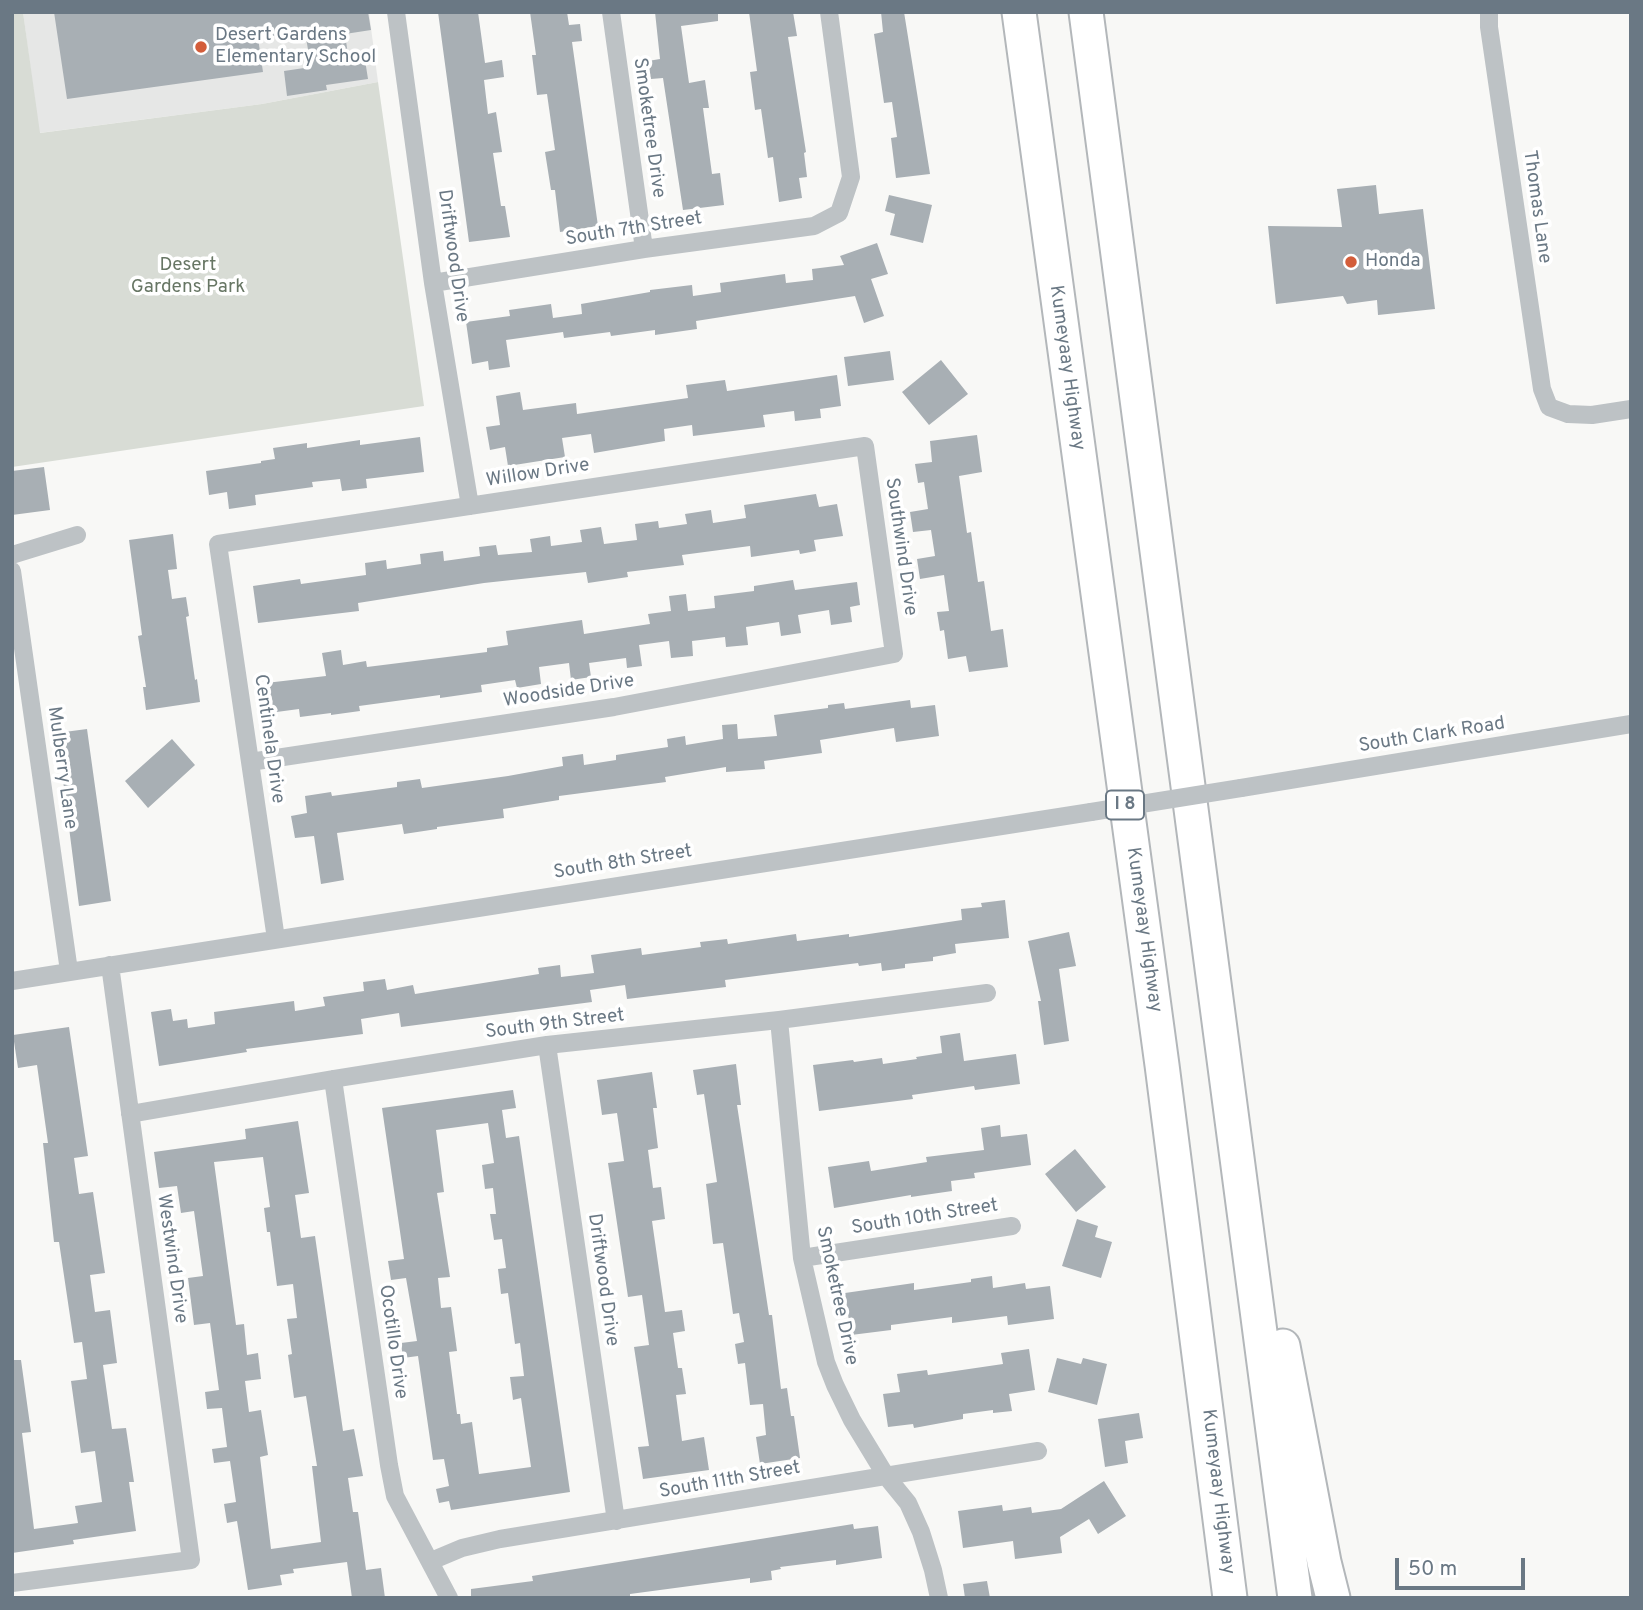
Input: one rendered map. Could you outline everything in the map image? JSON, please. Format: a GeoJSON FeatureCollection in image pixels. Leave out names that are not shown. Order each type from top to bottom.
{"type":"FeatureCollection","features":[{"type":"Feature","properties":{"kind":"highway","name":"Kumeyaay Highway"},"geometry":{"type":"LineString","coordinates":[[1019,12],[1162,1065],[1230,1598]]}},
{"type":"Feature","properties":{"kind":"highway"},"geometry":{"type":"LineString","coordinates":[[1086,12],[1295,1598]]}},
{"type":"Feature","properties":{"kind":"highway"},"geometry":{"type":"LineString","coordinates":[[1228,1099],[1255,1163],[1288,1378],[1333,1598]]}},
{"type":"Feature","properties":{"kind":"street","name":"Driftwood Drive"},"geometry":{"type":"LineString","coordinates":[[396,12],[433,283],[470,506]]}},
{"type":"Feature","properties":{"kind":"street","name":"Smoketree Drive"},"geometry":{"type":"LineString","coordinates":[[611,12],[644,249]]}},
{"type":"Feature","properties":{"kind":"street","name":"South 7th Street"},"geometry":{"type":"LineString","coordinates":[[433,283],[644,249],[814,226],[839,213],[851,177],[829,12]]}},
{"type":"Feature","properties":{"kind":"street","name":"Thomas Lane"},"geometry":{"type":"LineString","coordinates":[[1489,12],[1542,388],[1549,407],[1568,414],[1592,415],[1631,409]]}},
{"type":"Feature","properties":{"kind":"street","name":"Willow Drive"},"geometry":{"type":"LineString","coordinates":[[218,544],[865,446]]}},
{"type":"Feature","properties":{"kind":"street","name":"Southwind Drive"},"geometry":{"type":"LineString","coordinates":[[865,446],[894,654]]}},
{"type":"Feature","properties":{"kind":"street"},"geometry":{"type":"LineString","coordinates":[[12,555],[77,535]]}},
{"type":"Feature","properties":{"kind":"street","name":"Centinela Drive"},"geometry":{"type":"LineString","coordinates":[[218,544],[276,939]]}},
{"type":"Feature","properties":{"kind":"street","name":"Mulberry Lane"},"geometry":{"type":"LineString","coordinates":[[12,571],[69,971]]}},
{"type":"Feature","properties":{"kind":"street","name":"Woodside Drive"},"geometry":{"type":"LineString","coordinates":[[250,762],[614,707],[894,654]]}},
{"type":"Feature","properties":{"kind":"street","name":"South Clark Road"},"geometry":{"type":"LineString","coordinates":[[1241,789],[1631,724]]}},
{"type":"Feature","properties":{"kind":"street","name":"South 8th Street"},"geometry":{"type":"LineString","coordinates":[[12,981],[1241,789]]}},
{"type":"Feature","properties":{"kind":"street","name":"Westwind Drive"},"geometry":{"type":"LineString","coordinates":[[12,1583],[191,1560],[110,965]]}},
{"type":"Feature","properties":{"kind":"street","name":"South 9th Street"},"geometry":{"type":"LineString","coordinates":[[130,1114],[547,1045],[779,1020],[987,993]]}},
{"type":"Feature","properties":{"kind":"street","name":"Smoketree Drive"},"geometry":{"type":"LineString","coordinates":[[779,1020],[802,1258],[826,1362],[835,1385],[886,1476],[908,1503],[921,1532],[939,1598]]}},
{"type":"Feature","properties":{"kind":"street","name":"Driftwood Drive"},"geometry":{"type":"LineString","coordinates":[[547,1045],[616,1521]]}},
{"type":"Feature","properties":{"kind":"street","name":"Ocotillo Drive"},"geometry":{"type":"LineString","coordinates":[[333,1079],[395,1496],[449,1598]]}},
{"type":"Feature","properties":{"kind":"street","name":"South 10th Street"},"geometry":{"type":"LineString","coordinates":[[802,1258],[1012,1226]]}},
{"type":"Feature","properties":{"kind":"street","name":"South 11th Street"},"geometry":{"type":"LineString","coordinates":[[430,1561],[462,1548],[500,1539],[1038,1451]]}},
{"type":"Feature","properties":{"kind":"shaded area","name":"Desert Gardens Elementary School"},"geometry":{"type":"Polygon","coordinates":[[[23,12],[369,12],[378,82],[262,104],[39,133],[23,12]]]}},
{"type":"Feature","properties":{"kind":"green space","name":"Desert Gardens Park"},"geometry":{"type":"Polygon","coordinates":[[[12,12],[23,12],[40,133],[262,104],[378,82],[424,406],[12,467],[12,12]]]}},
{"type":"Feature","properties":{"kind":"building"},"geometry":{"type":"Polygon","coordinates":[[[54,12],[368,12],[371,30],[345,34],[349,62],[365,60],[368,79],[326,85],[327,90],[287,96],[284,71],[311,67],[305,32],[258,38],[263,72],[67,99],[54,12]]]}},
{"type":"Feature","properties":{"kind":"building"},"geometry":{"type":"Polygon","coordinates":[[[438,12],[478,12],[485,63],[502,60],[504,77],[484,80],[488,114],[496,112],[502,152],[493,153],[501,206],[505,206],[510,237],[469,242],[438,12]]]}},
{"type":"Feature","properties":{"kind":"building"},"geometry":{"type":"Polygon","coordinates":[[[530,12],[567,12],[569,25],[580,24],[582,41],[572,42],[598,226],[560,232],[555,190],[551,190],[545,152],[555,150],[547,94],[537,95],[532,55],[536,55],[530,12]]]}},
{"type":"Feature","properties":{"kind":"building"},"geometry":{"type":"Polygon","coordinates":[[[655,12],[718,12],[718,21],[681,26],[689,83],[705,80],[709,108],[703,108],[712,174],[720,173],[724,205],[683,210],[663,78],[651,79],[648,61],[660,59],[655,12]]]}},
{"type":"Feature","properties":{"kind":"building"},"geometry":{"type":"Polygon","coordinates":[[[749,12],[793,12],[797,36],[788,37],[806,152],[807,177],[799,178],[802,198],[779,202],[773,157],[768,158],[761,109],[755,110],[750,72],[757,71],[749,12]]]}},
{"type":"Feature","properties":{"kind":"building"},"geometry":{"type":"Polygon","coordinates":[[[881,12],[904,12],[930,174],[896,178],[891,138],[897,137],[892,102],[884,103],[874,34],[883,32],[881,12]]]}},
{"type":"Feature","properties":{"kind":"building","name":"Honda"},"geometry":{"type":"Polygon","coordinates":[[[1376,185],[1379,214],[1423,209],[1435,309],[1378,315],[1377,300],[1347,304],[1343,296],[1276,304],[1268,226],[1342,227],[1337,189],[1376,185]]]}},
{"type":"Feature","properties":{"kind":"building"},"geometry":{"type":"Polygon","coordinates":[[[889,195],[932,205],[923,243],[890,235],[895,214],[885,211],[889,195]]]}},
{"type":"Feature","properties":{"kind":"building"},"geometry":{"type":"Polygon","coordinates":[[[877,243],[888,274],[871,279],[884,316],[864,323],[855,296],[696,321],[697,329],[655,335],[655,330],[611,336],[610,332],[564,338],[563,332],[506,340],[510,367],[489,370],[488,361],[472,364],[466,322],[510,316],[509,310],[551,304],[553,318],[582,314],[581,304],[650,290],[692,285],[693,296],[721,292],[720,283],[785,274],[786,283],[813,280],[812,269],[844,265],[840,256],[877,243]]]}},
{"type":"Feature","properties":{"kind":"building"},"geometry":{"type":"Polygon","coordinates":[[[890,351],[894,380],[848,386],[844,357],[890,351]]]}},
{"type":"Feature","properties":{"kind":"building"},"geometry":{"type":"Polygon","coordinates":[[[941,360],[968,394],[929,425],[902,392],[941,360]]]}},
{"type":"Feature","properties":{"kind":"building"},"geometry":{"type":"Polygon","coordinates":[[[837,375],[841,406],[820,409],[821,418],[795,421],[794,411],[763,415],[765,427],[693,436],[692,425],[664,429],[665,441],[594,453],[591,434],[562,438],[565,457],[508,466],[505,447],[490,450],[486,427],[500,425],[496,396],[520,392],[523,410],[576,403],[577,414],[688,398],[686,385],[725,380],[727,391],[837,375]]]}},
{"type":"Feature","properties":{"kind":"building"},"geometry":{"type":"Polygon","coordinates":[[[977,435],[982,472],[959,476],[967,533],[971,532],[978,582],[984,581],[991,631],[1003,629],[1008,667],[969,672],[966,656],[948,659],[944,630],[940,631],[937,612],[949,611],[944,575],[920,579],[917,559],[935,556],[931,530],[913,532],[910,512],[928,509],[924,482],[918,483],[915,464],[932,462],[930,441],[977,435]]]}},
{"type":"Feature","properties":{"kind":"building"},"geometry":{"type":"Polygon","coordinates":[[[420,437],[424,472],[366,479],[367,488],[342,491],[340,479],[312,482],[313,487],[255,495],[256,505],[229,509],[227,492],[209,495],[206,471],[275,459],[273,448],[307,443],[307,448],[360,440],[360,445],[420,437]]]}},
{"type":"Feature","properties":{"kind":"building"},"geometry":{"type":"Polygon","coordinates":[[[44,467],[50,510],[12,515],[12,471],[44,467]]]}},
{"type":"Feature","properties":{"kind":"building"},"geometry":{"type":"Polygon","coordinates":[[[816,494],[819,507],[837,504],[843,536],[814,540],[816,551],[800,554],[799,550],[751,557],[750,546],[682,555],[684,565],[627,572],[628,577],[588,583],[586,572],[484,583],[358,603],[359,611],[258,623],[253,586],[300,579],[301,584],[366,575],[365,563],[386,560],[387,569],[421,564],[420,554],[443,551],[444,561],[480,556],[479,547],[496,545],[498,555],[532,552],[530,539],[550,536],[551,546],[582,542],[580,530],[601,527],[604,544],[637,540],[635,524],[658,521],[659,528],[687,524],[685,514],[711,510],[713,523],[746,518],[744,505],[816,494]]]}},
{"type":"Feature","properties":{"kind":"building"},"geometry":{"type":"Polygon","coordinates":[[[173,534],[177,569],[168,570],[172,599],[186,597],[189,616],[186,617],[200,702],[146,710],[143,687],[146,687],[138,636],[142,635],[129,540],[173,534]]]}},
{"type":"Feature","properties":{"kind":"building"},"geometry":{"type":"Polygon","coordinates":[[[793,580],[795,590],[857,582],[860,605],[850,607],[852,622],[831,625],[829,610],[798,615],[801,633],[781,636],[779,622],[746,627],[748,645],[726,647],[725,637],[692,641],[693,656],[671,658],[669,641],[639,645],[642,666],[627,668],[626,658],[589,663],[591,677],[571,680],[569,663],[539,667],[541,684],[517,688],[515,680],[481,685],[482,692],[359,706],[360,711],[331,715],[300,717],[299,709],[269,713],[266,683],[326,676],[322,653],[341,650],[343,665],[366,661],[367,667],[487,652],[487,648],[508,645],[506,631],[582,620],[584,634],[650,624],[648,614],[671,611],[669,596],[686,594],[688,611],[715,608],[714,596],[754,591],[754,586],[793,580]]]}},
{"type":"Feature","properties":{"kind":"building"},"geometry":{"type":"Polygon","coordinates":[[[910,700],[911,708],[935,705],[939,736],[896,742],[894,728],[820,740],[822,753],[764,761],[765,769],[726,772],[726,767],[665,777],[666,782],[559,796],[559,800],[503,809],[504,818],[404,834],[402,824],[337,833],[344,880],[321,884],[314,836],[295,838],[291,816],[307,813],[305,796],[331,792],[332,796],[397,787],[397,782],[420,779],[422,788],[508,776],[563,766],[562,757],[583,754],[584,765],[616,760],[616,755],[668,747],[667,739],[685,736],[686,745],[723,739],[722,725],[737,724],[738,739],[777,736],[774,715],[828,708],[828,705],[844,703],[845,709],[910,700]]]}},
{"type":"Feature","properties":{"kind":"building"},"geometry":{"type":"Polygon","coordinates":[[[87,729],[111,901],[79,906],[57,733],[87,729]]]}},
{"type":"Feature","properties":{"kind":"building"},"geometry":{"type":"Polygon","coordinates":[[[172,739],[195,765],[148,808],[125,781],[172,739]]]}},
{"type":"Feature","properties":{"kind":"building"},"geometry":{"type":"Polygon","coordinates":[[[1005,900],[1009,938],[955,944],[956,953],[933,957],[933,961],[905,964],[905,968],[882,971],[881,963],[859,966],[858,963],[725,980],[726,987],[627,999],[625,985],[590,990],[592,1002],[401,1027],[399,1013],[361,1019],[363,1034],[246,1049],[247,1052],[159,1066],[151,1012],[171,1009],[173,1021],[187,1019],[188,1028],[215,1024],[214,1012],[294,1001],[295,1011],[325,1006],[323,997],[364,991],[363,982],[385,979],[387,990],[413,985],[415,994],[539,974],[538,968],[560,965],[561,977],[594,973],[591,955],[641,948],[642,955],[701,947],[700,942],[727,939],[728,944],[796,934],[797,941],[849,934],[849,937],[962,920],[961,909],[982,907],[981,903],[1005,900]]]}},
{"type":"Feature","properties":{"kind":"building"},"geometry":{"type":"Polygon","coordinates":[[[1069,932],[1076,966],[1059,969],[1069,1041],[1044,1045],[1038,1001],[1041,1001],[1028,941],[1069,932]]]}},
{"type":"Feature","properties":{"kind":"building"},"geometry":{"type":"Polygon","coordinates":[[[69,1027],[88,1156],[74,1158],[79,1194],[93,1192],[105,1273],[90,1275],[95,1312],[110,1310],[117,1363],[103,1365],[112,1429],[126,1428],[134,1482],[129,1482],[136,1531],[73,1540],[74,1544],[12,1553],[12,1360],[21,1360],[31,1432],[22,1433],[34,1529],[78,1523],[75,1506],[102,1502],[95,1451],[81,1453],[71,1381],[87,1379],[82,1342],[74,1343],[59,1242],[54,1242],[43,1143],[48,1143],[37,1065],[18,1068],[13,1035],[69,1027]]]}},
{"type":"Feature","properties":{"kind":"building"},"geometry":{"type":"Polygon","coordinates":[[[960,1033],[964,1061],[1016,1054],[1020,1084],[975,1090],[974,1086],[912,1095],[913,1099],[819,1111],[813,1065],[882,1058],[883,1064],[917,1059],[916,1057],[942,1053],[940,1036],[960,1033]]]}},
{"type":"Feature","properties":{"kind":"building"},"geometry":{"type":"Polygon","coordinates":[[[736,1064],[741,1105],[737,1105],[769,1315],[772,1315],[781,1389],[787,1388],[800,1458],[760,1464],[756,1437],[766,1435],[763,1404],[750,1405],[745,1363],[738,1364],[735,1344],[744,1342],[739,1313],[733,1314],[723,1243],[713,1244],[706,1184],[717,1182],[704,1094],[697,1095],[693,1070],[736,1064]]]}},
{"type":"Feature","properties":{"kind":"building"},"geometry":{"type":"Polygon","coordinates":[[[652,1072],[657,1108],[653,1108],[658,1148],[648,1150],[653,1188],[661,1187],[665,1219],[652,1221],[665,1312],[682,1310],[685,1331],[673,1333],[678,1368],[682,1368],[686,1394],[676,1395],[682,1441],[704,1437],[709,1470],[643,1479],[638,1447],[649,1446],[634,1347],[649,1345],[642,1295],[628,1297],[608,1163],[624,1161],[617,1113],[602,1115],[597,1080],[652,1072]]]}},
{"type":"Feature","properties":{"kind":"building"},"geometry":{"type":"Polygon","coordinates":[[[513,1090],[516,1108],[502,1110],[506,1138],[519,1136],[570,1492],[451,1510],[449,1501],[439,1503],[436,1489],[449,1486],[444,1459],[433,1460],[418,1356],[403,1358],[401,1343],[417,1341],[406,1278],[391,1280],[388,1261],[404,1259],[382,1108],[513,1090]],[[488,1123],[436,1130],[444,1192],[437,1193],[450,1277],[438,1278],[441,1308],[451,1307],[457,1351],[449,1352],[457,1414],[460,1414],[461,1424],[472,1422],[479,1474],[531,1467],[521,1398],[513,1400],[510,1377],[524,1376],[520,1343],[515,1344],[508,1293],[501,1294],[498,1269],[506,1268],[502,1239],[494,1240],[490,1214],[496,1214],[493,1188],[485,1189],[482,1165],[494,1163],[488,1123]]]}},
{"type":"Feature","properties":{"kind":"building"},"geometry":{"type":"Polygon","coordinates":[[[298,1121],[309,1193],[295,1195],[301,1238],[315,1236],[343,1431],[354,1429],[363,1476],[348,1478],[353,1512],[358,1512],[366,1570],[381,1568],[385,1598],[352,1598],[347,1562],[293,1569],[294,1573],[280,1575],[282,1585],[248,1590],[237,1521],[227,1523],[224,1504],[236,1502],[230,1461],[214,1463],[212,1449],[227,1447],[222,1408],[207,1409],[205,1392],[219,1390],[210,1323],[194,1325],[188,1278],[203,1276],[194,1211],[181,1213],[177,1186],[159,1188],[154,1152],[246,1139],[245,1129],[298,1121]],[[263,1157],[214,1162],[236,1325],[244,1324],[247,1355],[258,1353],[261,1379],[245,1381],[249,1412],[261,1410],[268,1455],[260,1457],[271,1549],[321,1542],[312,1466],[317,1466],[306,1396],[294,1398],[288,1355],[292,1354],[287,1319],[297,1318],[293,1284],[277,1286],[264,1208],[270,1207],[263,1157]]]}},
{"type":"Feature","properties":{"kind":"building"},"geometry":{"type":"Polygon","coordinates":[[[1000,1125],[1001,1137],[1027,1134],[1031,1165],[974,1173],[975,1178],[951,1181],[952,1191],[834,1208],[828,1167],[869,1161],[871,1171],[927,1162],[926,1157],[984,1150],[981,1128],[1000,1125]]]}},
{"type":"Feature","properties":{"kind":"building"},"geometry":{"type":"Polygon","coordinates":[[[1075,1149],[1106,1187],[1076,1212],[1045,1174],[1075,1149]]]}},
{"type":"Feature","properties":{"kind":"building"},"geometry":{"type":"Polygon","coordinates":[[[1077,1219],[1098,1226],[1095,1237],[1112,1242],[1101,1278],[1062,1266],[1077,1219]]]}},
{"type":"Feature","properties":{"kind":"building"},"geometry":{"type":"Polygon","coordinates":[[[992,1276],[993,1288],[1025,1283],[1026,1289],[1050,1286],[1054,1319],[1008,1325],[1007,1316],[952,1323],[952,1317],[891,1325],[891,1330],[851,1335],[845,1293],[914,1283],[914,1290],[971,1282],[971,1279],[992,1276]]]}},
{"type":"Feature","properties":{"kind":"building"},"geometry":{"type":"Polygon","coordinates":[[[1029,1349],[1035,1390],[1009,1394],[1012,1411],[993,1413],[993,1410],[963,1414],[963,1419],[914,1428],[913,1424],[888,1427],[883,1394],[900,1392],[897,1374],[927,1370],[928,1375],[1003,1364],[1001,1353],[1029,1349]]]}},
{"type":"Feature","properties":{"kind":"building"},"geometry":{"type":"Polygon","coordinates":[[[1057,1358],[1081,1364],[1083,1358],[1107,1364],[1097,1405],[1048,1392],[1057,1358]]]}},
{"type":"Feature","properties":{"kind":"building"},"geometry":{"type":"Polygon","coordinates":[[[1139,1413],[1143,1438],[1125,1441],[1128,1463],[1105,1467],[1098,1419],[1139,1413]]]}},
{"type":"Feature","properties":{"kind":"building"},"geometry":{"type":"Polygon","coordinates":[[[1104,1481],[1126,1516],[1098,1534],[1089,1519],[1060,1537],[1062,1553],[1015,1559],[1013,1541],[963,1548],[958,1511],[1002,1505],[1003,1511],[1031,1507],[1032,1513],[1061,1509],[1104,1481]]]}},
{"type":"Feature","properties":{"kind":"building"},"geometry":{"type":"Polygon","coordinates":[[[853,1524],[854,1529],[878,1526],[882,1558],[836,1565],[836,1560],[780,1567],[781,1569],[771,1571],[772,1580],[750,1583],[750,1578],[630,1594],[630,1598],[471,1598],[471,1589],[533,1581],[532,1576],[853,1524]]]}},
{"type":"Feature","properties":{"kind":"building"},"geometry":{"type":"Polygon","coordinates":[[[987,1581],[990,1598],[965,1598],[963,1584],[987,1581]]]}},
{"type":"Feature","properties":{"kind":"place","name":"Desert Gardens Elementary School"},"geometry":{"type":"Point","coordinates":[201,47]}},
{"type":"Feature","properties":{"kind":"place","name":"Honda"},"geometry":{"type":"Point","coordinates":[1351,262]}}]}
